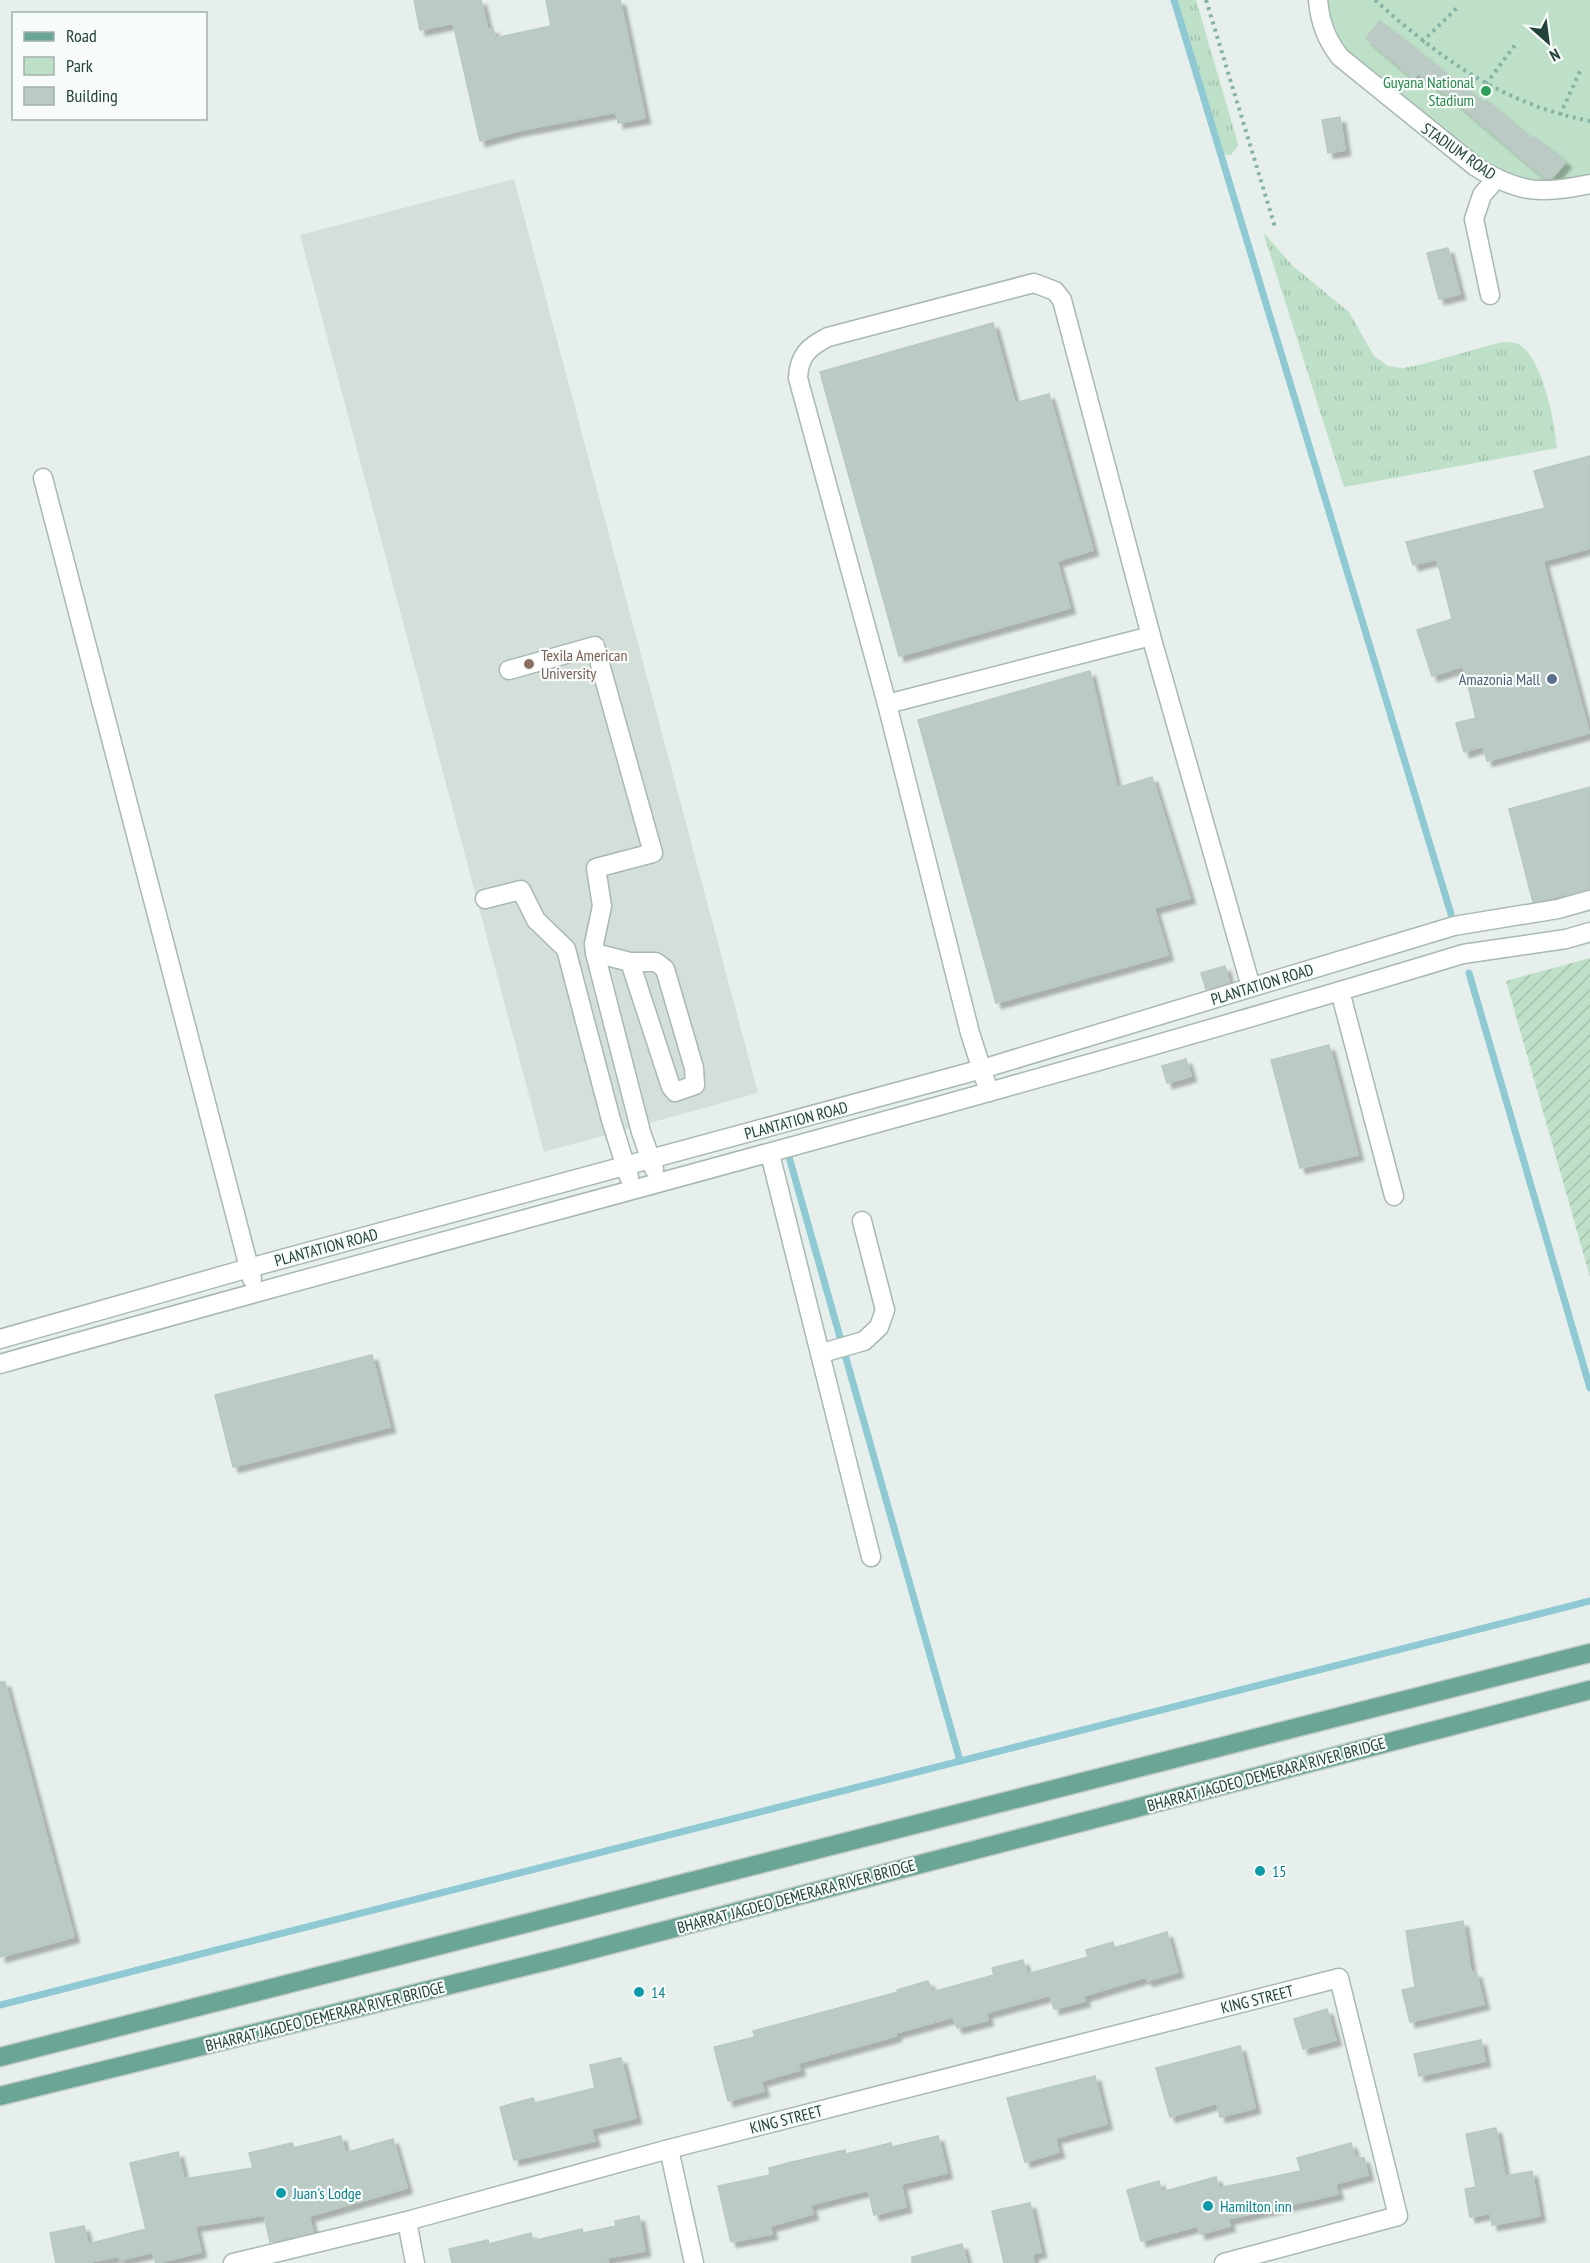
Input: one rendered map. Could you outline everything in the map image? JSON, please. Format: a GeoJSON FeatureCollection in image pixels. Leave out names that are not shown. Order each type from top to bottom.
{"type":"FeatureCollection","features":[{"type":"Feature","properties":{"kind":"main road"},"geometry":{"type":"LineString","coordinates":[[0,2057],[1590,1653]]}},
{"type":"Feature","properties":{"kind":"main road","name":"BHARRAT JAGDEO DEMERARA RIVER BRIDGE"},"geometry":{"type":"LineString","coordinates":[[0,2096],[560,1958],[1590,1690]]}},
{"type":"Feature","properties":{"kind":"street","name":"STADIUM ROAD"},"geometry":{"type":"LineString","coordinates":[[1318,0],[1324,29],[1340,57],[1423,125],[1496,179],[1535,192],[1554,192],[1590,184]]}},
{"type":"Feature","properties":{"kind":"street"},"geometry":{"type":"LineString","coordinates":[[1490,295],[1474,219],[1482,195],[1496,179]]}},
{"type":"Feature","properties":{"kind":"street"},"geometry":{"type":"LineString","coordinates":[[989,1092],[970,1033],[886,704],[798,378],[799,365],[812,345],[828,338],[1034,283],[1055,291],[1067,311],[1151,636],[1251,987]]}},
{"type":"Feature","properties":{"kind":"street"},"geometry":{"type":"LineString","coordinates":[[43,478],[255,1292]]}},
{"type":"Feature","properties":{"kind":"street"},"geometry":{"type":"LineString","coordinates":[[886,704],[1151,636]]}},
{"type":"Feature","properties":{"kind":"street"},"geometry":{"type":"LineString","coordinates":[[508,670],[595,646],[652,853],[596,868],[602,906],[595,949],[658,1183]]}},
{"type":"Feature","properties":{"kind":"street"},"geometry":{"type":"LineString","coordinates":[[485,899],[521,890],[536,920],[566,949],[632,1190]]}},
{"type":"Feature","properties":{"kind":"street","name":"PLANTATION ROAD"},"geometry":{"type":"LineString","coordinates":[[0,1339],[249,1268],[982,1069],[1454,926],[1558,909],[1590,900]]}},
{"type":"Feature","properties":{"kind":"street","name":"PLANTATION ROAD"},"geometry":{"type":"LineString","coordinates":[[0,1364],[255,1292],[770,1154],[1463,954],[1566,939],[1590,932]]}},
{"type":"Feature","properties":{"kind":"street"},"geometry":{"type":"LineString","coordinates":[[566,949],[595,949],[630,962],[656,962],[664,969],[694,1068],[695,1085],[675,1092],[671,1088],[630,962]]}},
{"type":"Feature","properties":{"kind":"street"},"geometry":{"type":"LineString","coordinates":[[1340,991],[1394,1196]]}},
{"type":"Feature","properties":{"kind":"street"},"geometry":{"type":"LineString","coordinates":[[770,1154],[822,1353],[871,1557]]}},
{"type":"Feature","properties":{"kind":"street"},"geometry":{"type":"LineString","coordinates":[[822,1353],[864,1341],[879,1327],[885,1310],[862,1221]]}},
{"type":"Feature","properties":{"kind":"street","name":"KING STREET"},"geometry":{"type":"LineString","coordinates":[[233,2263],[407,2221],[669,2149],[1339,1978],[1398,2217],[1224,2263]]}},
{"type":"Feature","properties":{"kind":"street"},"geometry":{"type":"LineString","coordinates":[[669,2149],[694,2263]]}},
{"type":"Feature","properties":{"kind":"street"},"geometry":{"type":"LineString","coordinates":[[407,2221],[416,2263]]}},
{"type":"Feature","properties":{"kind":"path"},"geometry":{"type":"LineString","coordinates":[[1206,0],[1275,227]]}},
{"type":"Feature","properties":{"kind":"path"},"geometry":{"type":"LineString","coordinates":[[1375,0],[1422,42],[1486,84],[1506,95],[1560,115],[1590,121]]}},
{"type":"Feature","properties":{"kind":"path"},"geometry":{"type":"LineString","coordinates":[[1422,42],[1457,8]]}},
{"type":"Feature","properties":{"kind":"path"},"geometry":{"type":"LineString","coordinates":[[1486,84],[1515,45]]}},
{"type":"Feature","properties":{"kind":"path"},"geometry":{"type":"LineString","coordinates":[[1560,115],[1581,69]]}},
{"type":"Feature","properties":{"kind":"shaded area","name":"Texila American University"},"geometry":{"type":"Polygon","coordinates":[[[514,179],[758,1093],[544,1152],[300,235],[514,179]]]}},
{"type":"Feature","properties":{"kind":"green space"},"geometry":{"type":"Polygon","coordinates":[[[1175,0],[1196,0],[1237,140],[1238,146],[1231,155],[1223,154],[1217,147],[1175,0]]]}},
{"type":"Feature","properties":{"kind":"green space","name":"Guyana National Stadium"},"geometry":{"type":"Polygon","coordinates":[[[1318,0],[1590,0],[1590,184],[1517,186],[1340,57],[1318,0]]]}},
{"type":"Feature","properties":{"kind":"green space"},"geometry":{"type":"Polygon","coordinates":[[[1263,232],[1293,266],[1349,312],[1374,356],[1388,366],[1403,368],[1419,365],[1502,342],[1516,343],[1525,349],[1533,360],[1546,390],[1557,448],[1344,487],[1263,232]]]}},
{"type":"Feature","properties":{"kind":"green space"},"geometry":{"type":"Polygon","coordinates":[[[1590,958],[1590,1277],[1506,981],[1590,958]]]}},
{"type":"Feature","properties":{"kind":"building"},"geometry":{"type":"Polygon","coordinates":[[[414,0],[481,0],[488,30],[493,28],[495,38],[551,26],[546,0],[620,0],[645,118],[618,123],[616,112],[516,131],[480,141],[453,23],[420,30],[414,0]]]}},
{"type":"Feature","properties":{"kind":"building"},"geometry":{"type":"Polygon","coordinates":[[[1380,21],[1484,103],[1486,100],[1533,140],[1535,137],[1566,162],[1552,178],[1546,179],[1452,99],[1418,74],[1414,79],[1366,38],[1380,21]]]}},
{"type":"Feature","properties":{"kind":"building"},"geometry":{"type":"Polygon","coordinates":[[[1340,117],[1345,150],[1328,153],[1322,120],[1340,117]]]}},
{"type":"Feature","properties":{"kind":"building"},"geometry":{"type":"Polygon","coordinates":[[[1448,248],[1460,294],[1439,299],[1427,253],[1448,248]]]}},
{"type":"Feature","properties":{"kind":"building"},"geometry":{"type":"Polygon","coordinates":[[[993,323],[1015,403],[1049,394],[1093,550],[1057,561],[1070,608],[899,656],[820,372],[993,323]]]}},
{"type":"Feature","properties":{"kind":"building"},"geometry":{"type":"Polygon","coordinates":[[[1590,456],[1590,548],[1543,561],[1589,733],[1487,761],[1483,746],[1464,752],[1456,723],[1476,718],[1463,666],[1432,676],[1417,630],[1452,619],[1437,559],[1413,565],[1406,542],[1545,508],[1534,471],[1590,456]]]}},
{"type":"Feature","properties":{"kind":"building"},"geometry":{"type":"Polygon","coordinates":[[[1090,671],[1117,788],[1152,777],[1190,898],[1154,908],[1168,955],[996,1003],[918,720],[1090,671]]]}},
{"type":"Feature","properties":{"kind":"building"},"geometry":{"type":"Polygon","coordinates":[[[1590,787],[1590,889],[1533,902],[1509,809],[1590,787]]]}},
{"type":"Feature","properties":{"kind":"building"},"geometry":{"type":"Polygon","coordinates":[[[1225,966],[1229,982],[1206,989],[1201,973],[1225,966]]]}},
{"type":"Feature","properties":{"kind":"building"},"geometry":{"type":"Polygon","coordinates":[[[1329,1045],[1358,1155],[1300,1168],[1271,1060],[1329,1045]]]}},
{"type":"Feature","properties":{"kind":"building"},"geometry":{"type":"Polygon","coordinates":[[[1186,1059],[1191,1076],[1167,1083],[1162,1066],[1186,1059]]]}},
{"type":"Feature","properties":{"kind":"building"},"geometry":{"type":"Polygon","coordinates":[[[372,1355],[390,1427],[233,1467],[215,1395],[372,1355]]]}},
{"type":"Feature","properties":{"kind":"building"},"geometry":{"type":"Polygon","coordinates":[[[0,1682],[5,1682],[74,1937],[0,1957],[0,1682]]]}},
{"type":"Feature","properties":{"kind":"building"},"geometry":{"type":"Polygon","coordinates":[[[1463,1921],[1471,1973],[1476,1972],[1484,2004],[1410,2022],[1402,1990],[1415,1987],[1406,1931],[1463,1921]]]}},
{"type":"Feature","properties":{"kind":"building"},"geometry":{"type":"Polygon","coordinates":[[[1167,1932],[1178,1972],[1147,1981],[1146,1977],[1083,1996],[1085,2001],[1054,2009],[1050,1995],[986,2013],[988,2020],[957,2028],[953,2017],[895,2033],[896,2036],[798,2063],[800,2070],[761,2081],[764,2091],[728,2101],[714,2047],[755,2037],[753,2031],[898,1992],[897,1990],[928,1981],[932,1992],[994,1975],[992,1968],[1023,1960],[1027,1974],[1088,1957],[1086,1950],[1113,1942],[1114,1948],[1167,1932]]]}},
{"type":"Feature","properties":{"kind":"building"},"geometry":{"type":"Polygon","coordinates":[[[1327,2009],[1336,2040],[1303,2049],[1294,2019],[1327,2009]]]}},
{"type":"Feature","properties":{"kind":"building"},"geometry":{"type":"Polygon","coordinates":[[[1481,2040],[1485,2061],[1419,2076],[1414,2054],[1481,2040]]]}},
{"type":"Feature","properties":{"kind":"building"},"geometry":{"type":"Polygon","coordinates":[[[1240,2046],[1255,2108],[1220,2117],[1217,2103],[1170,2117],[1156,2068],[1240,2046]]]}},
{"type":"Feature","properties":{"kind":"building"},"geometry":{"type":"Polygon","coordinates":[[[621,2058],[636,2118],[591,2129],[595,2141],[514,2160],[500,2107],[533,2098],[535,2103],[595,2088],[590,2065],[621,2058]]]}},
{"type":"Feature","properties":{"kind":"building"},"geometry":{"type":"Polygon","coordinates":[[[1095,2076],[1107,2124],[1055,2138],[1059,2152],[1025,2162],[1007,2098],[1095,2076]]]}},
{"type":"Feature","properties":{"kind":"building"},"geometry":{"type":"Polygon","coordinates":[[[1496,2128],[1505,2176],[1532,2171],[1540,2216],[1492,2225],[1490,2213],[1470,2217],[1465,2189],[1476,2187],[1466,2134],[1496,2128]]]}},
{"type":"Feature","properties":{"kind":"building"},"geometry":{"type":"Polygon","coordinates":[[[341,2136],[345,2153],[393,2139],[407,2188],[309,2216],[313,2232],[270,2242],[264,2215],[195,2226],[201,2252],[156,2263],[152,2252],[120,2260],[119,2256],[84,2263],[56,2263],[50,2233],[84,2226],[88,2244],[146,2229],[130,2163],[178,2152],[184,2179],[253,2168],[249,2153],[292,2143],[294,2148],[341,2136]]]}},
{"type":"Feature","properties":{"kind":"building"},"geometry":{"type":"Polygon","coordinates":[[[938,2136],[947,2173],[901,2184],[906,2207],[874,2215],[868,2190],[810,2205],[813,2214],[770,2226],[772,2234],[731,2242],[718,2186],[770,2175],[769,2168],[792,2162],[845,2150],[846,2154],[891,2143],[892,2147],[938,2136]]]}},
{"type":"Feature","properties":{"kind":"building"},"geometry":{"type":"Polygon","coordinates":[[[1351,2143],[1355,2157],[1364,2158],[1368,2175],[1335,2184],[1338,2194],[1228,2219],[1230,2226],[1200,2234],[1197,2226],[1141,2241],[1127,2190],[1159,2181],[1162,2192],[1216,2177],[1219,2188],[1301,2171],[1297,2158],[1351,2143]]]}},
{"type":"Feature","properties":{"kind":"building"},"geometry":{"type":"Polygon","coordinates":[[[1030,2203],[1041,2252],[1032,2254],[1034,2263],[1004,2263],[992,2211],[1030,2203]]]}},
{"type":"Feature","properties":{"kind":"building"},"geometry":{"type":"Polygon","coordinates":[[[639,2216],[645,2251],[607,2258],[608,2263],[452,2263],[449,2249],[488,2240],[489,2244],[531,2233],[533,2241],[582,2229],[583,2233],[616,2226],[615,2221],[639,2216]]]}},
{"type":"Feature","properties":{"kind":"building"},"geometry":{"type":"Polygon","coordinates":[[[962,2244],[967,2263],[912,2263],[912,2257],[962,2244]]]}},
{"type":"Feature","properties":{"kind":"waterway"},"geometry":{"type":"LineString","coordinates":[[1174,0],[1451,914]]}},
{"type":"Feature","properties":{"kind":"waterway"},"geometry":{"type":"LineString","coordinates":[[1469,973],[1590,1388]]}},
{"type":"Feature","properties":{"kind":"waterway"},"geometry":{"type":"LineString","coordinates":[[789,1157],[960,1761]]}},
{"type":"Feature","properties":{"kind":"waterway"},"geometry":{"type":"LineString","coordinates":[[0,2005],[1590,1601]]}},
{"type":"Feature","properties":{"kind":"place","name":"Guyana National Stadium"},"geometry":{"type":"Point","coordinates":[1486,91]}},
{"type":"Feature","properties":{"kind":"place","name":"Texila American University"},"geometry":{"type":"Point","coordinates":[529,664]}},
{"type":"Feature","properties":{"kind":"place","name":"Amazonia Mall"},"geometry":{"type":"Point","coordinates":[1552,679]}},
{"type":"Feature","properties":{"kind":"place","name":"15"},"geometry":{"type":"Point","coordinates":[1260,1871]}},
{"type":"Feature","properties":{"kind":"place","name":"14"},"geometry":{"type":"Point","coordinates":[639,1992]}},
{"type":"Feature","properties":{"kind":"place","name":"Juan's Lodge"},"geometry":{"type":"Point","coordinates":[281,2193]}},
{"type":"Feature","properties":{"kind":"place","name":"Hamilton inn"},"geometry":{"type":"Point","coordinates":[1208,2206]}}]}
